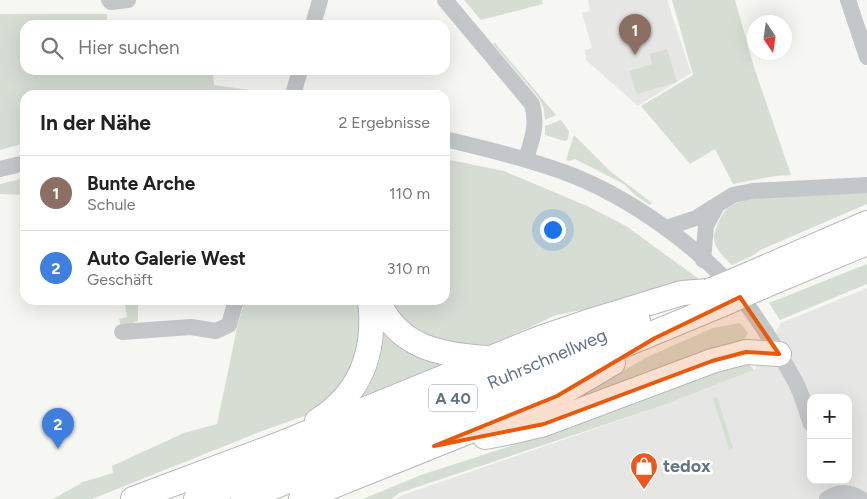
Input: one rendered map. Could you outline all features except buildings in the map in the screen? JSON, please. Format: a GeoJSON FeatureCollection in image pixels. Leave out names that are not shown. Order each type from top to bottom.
{"type":"FeatureCollection","features":[{"type":"Feature","properties":{"kind":"highway","name":"Ruhrschnellweg"},"geometry":{"type":"LineString","coordinates":[[242,499],[475,407],[711,303],[867,223]]}},
{"type":"Feature","properties":{"kind":"highway","name":"Ruhrschnellweg"},"geometry":{"type":"LineString","coordinates":[[758,280],[867,243]]}},
{"type":"Feature","properties":{"kind":"highway"},"geometry":{"type":"LineString","coordinates":[[133,499],[277,445],[492,358],[587,322],[682,293],[711,303]]}},
{"type":"Feature","properties":{"kind":"highway","name":"Ruhrschnellweg"},"geometry":{"type":"LineString","coordinates":[[196,499],[467,392],[711,303]]}},
{"type":"Feature","properties":{"kind":"highway"},"geometry":{"type":"LineString","coordinates":[[301,499],[556,396],[649,342],[711,303]]}},
{"type":"Feature","properties":{"kind":"highway"},"geometry":{"type":"LineString","coordinates":[[277,445],[332,410],[353,387],[364,370],[369,352],[372,334],[370,305]]}},
{"type":"Feature","properties":{"kind":"highway"},"geometry":{"type":"LineString","coordinates":[[381,305],[404,336],[423,347],[457,356],[492,358]]}},
{"type":"Feature","properties":{"kind":"highway"},"geometry":{"type":"LineString","coordinates":[[434,446],[544,424],[712,361],[746,352],[779,354]]}},
{"type":"Feature","properties":{"kind":"highway"},"geometry":{"type":"LineString","coordinates":[[320,499],[353,479]]}},
{"type":"Feature","properties":{"kind":"street"},"geometry":{"type":"LineString","coordinates":[[109,0],[111,2],[128,0]]}},
{"type":"Feature","properties":{"kind":"street"},"geometry":{"type":"LineString","coordinates":[[314,20],[320,0]]}},
{"type":"Feature","properties":{"kind":"street"},"geometry":{"type":"LineString","coordinates":[[445,0],[532,104],[536,123],[526,159]]}},
{"type":"Feature","properties":{"kind":"street"},"geometry":{"type":"LineString","coordinates":[[848,0],[867,57]]}},
{"type":"Feature","properties":{"kind":"street"},"geometry":{"type":"LineString","coordinates":[[294,90],[299,75]]}},
{"type":"Feature","properties":{"kind":"street"},"geometry":{"type":"LineString","coordinates":[[450,142],[526,159],[570,175],[598,187],[633,206],[666,228],[720,274],[745,302],[796,383],[807,413]]}},
{"type":"Feature","properties":{"kind":"street"},"geometry":{"type":"LineString","coordinates":[[0,169],[20,164]]}},
{"type":"Feature","properties":{"kind":"street"},"geometry":{"type":"LineString","coordinates":[[666,228],[696,218],[732,195],[752,190],[867,185]]}},
{"type":"Feature","properties":{"kind":"street"},"geometry":{"type":"LineString","coordinates":[[704,260],[706,226],[717,205]]}},
{"type":"Feature","properties":{"kind":"street"},"geometry":{"type":"LineString","coordinates":[[122,332],[191,327],[216,331],[228,325],[234,305]]}},
{"type":"Feature","properties":{"kind":"street"},"geometry":{"type":"LineString","coordinates":[[831,491],[851,493],[861,499]]}},
{"type":"Feature","properties":{"kind":"highlighted area"},"geometry":{"type":"Polygon","coordinates":[[[740,297],[779,354],[746,352],[712,361],[544,424],[434,446],[557,396],[655,338],[740,297]]]}},
{"type":"Feature","properties":{"kind":"shaded area"},"geometry":{"type":"Polygon","coordinates":[[[464,0],[542,0],[543,4],[481,20],[464,0]]]}},
{"type":"Feature","properties":{"kind":"shaded area"},"geometry":{"type":"Polygon","coordinates":[[[588,0],[667,0],[691,73],[638,106],[586,60],[585,50],[592,48],[582,13],[590,11],[588,0]]]}},
{"type":"Feature","properties":{"kind":"shaded area"},"geometry":{"type":"Polygon","coordinates":[[[672,0],[735,0],[747,43],[747,60],[752,60],[791,175],[733,184],[715,149],[690,164],[641,106],[693,75],[672,0]]]}},
{"type":"Feature","properties":{"kind":"shaded area"},"geometry":{"type":"Polygon","coordinates":[[[0,14],[107,14],[107,20],[20,20],[20,75],[213,75],[214,85],[250,90],[20,90],[20,144],[0,150],[0,14]]]}},
{"type":"Feature","properties":{"kind":"shaded area"},"geometry":{"type":"Polygon","coordinates":[[[495,43],[556,115],[545,120],[544,109],[539,98],[493,44],[495,43]]]}},
{"type":"Feature","properties":{"kind":"shaded area"},"geometry":{"type":"Polygon","coordinates":[[[667,49],[677,82],[637,94],[629,71],[652,64],[650,54],[667,49]]]}},
{"type":"Feature","properties":{"kind":"shaded area"},"geometry":{"type":"Polygon","coordinates":[[[561,120],[569,131],[568,139],[565,141],[545,135],[545,126],[561,120]]]}},
{"type":"Feature","properties":{"kind":"shaded area"},"geometry":{"type":"Polygon","coordinates":[[[574,135],[610,171],[652,203],[650,205],[636,196],[624,184],[575,159],[566,160],[574,135]]]}},
{"type":"Feature","properties":{"kind":"shaded area"},"geometry":{"type":"Polygon","coordinates":[[[450,160],[504,171],[587,206],[626,226],[699,279],[656,296],[556,315],[454,363],[347,407],[352,399],[262,431],[92,499],[53,499],[83,482],[113,473],[112,466],[184,433],[217,424],[244,305],[450,305],[450,160]]]}},
{"type":"Feature","properties":{"kind":"shaded area"},"geometry":{"type":"Polygon","coordinates":[[[20,179],[20,195],[0,194],[0,184],[20,179]]]}},
{"type":"Feature","properties":{"kind":"shaded area"},"geometry":{"type":"Polygon","coordinates":[[[867,192],[867,204],[760,250],[752,256],[732,265],[720,252],[715,243],[715,232],[723,213],[737,203],[755,198],[774,196],[867,192]]]}},
{"type":"Feature","properties":{"kind":"shaded area"},"geometry":{"type":"Polygon","coordinates":[[[867,264],[867,284],[780,320],[769,303],[867,264]]]}},
{"type":"Feature","properties":{"kind":"shaded area"},"geometry":{"type":"Polygon","coordinates":[[[867,288],[867,499],[396,499],[400,496],[661,406],[754,370],[781,323],[867,288]]]}},
{"type":"Feature","properties":{"kind":"shaded area"},"geometry":{"type":"Polygon","coordinates":[[[125,305],[138,305],[138,321],[121,327],[119,319],[127,317],[125,305]]]}},
{"type":"Feature","properties":{"kind":"shaded area"},"geometry":{"type":"Polygon","coordinates":[[[740,323],[748,333],[743,342],[559,408],[647,357],[713,328],[740,323]]]}},
{"type":"Feature","properties":{"kind":"shaded area"},"geometry":{"type":"Polygon","coordinates":[[[747,361],[754,370],[661,406],[399,493],[392,499],[363,499],[421,475],[569,427],[747,361]]]}},
{"type":"Feature","properties":{"kind":"shaded area"},"geometry":{"type":"Polygon","coordinates":[[[717,397],[733,448],[729,449],[713,398],[717,397]]]}},
{"type":"Feature","properties":{"kind":"place","name":"Bunte Arche"},"geometry":{"type":"Point","coordinates":[635,55]}},
{"type":"Feature","properties":{"kind":"place","name":"Auto Galerie West"},"geometry":{"type":"Point","coordinates":[58,449]}},
{"type":"Feature","properties":{"kind":"place","name":"tedox"},"geometry":{"type":"Point","coordinates":[644,490]}}]}
